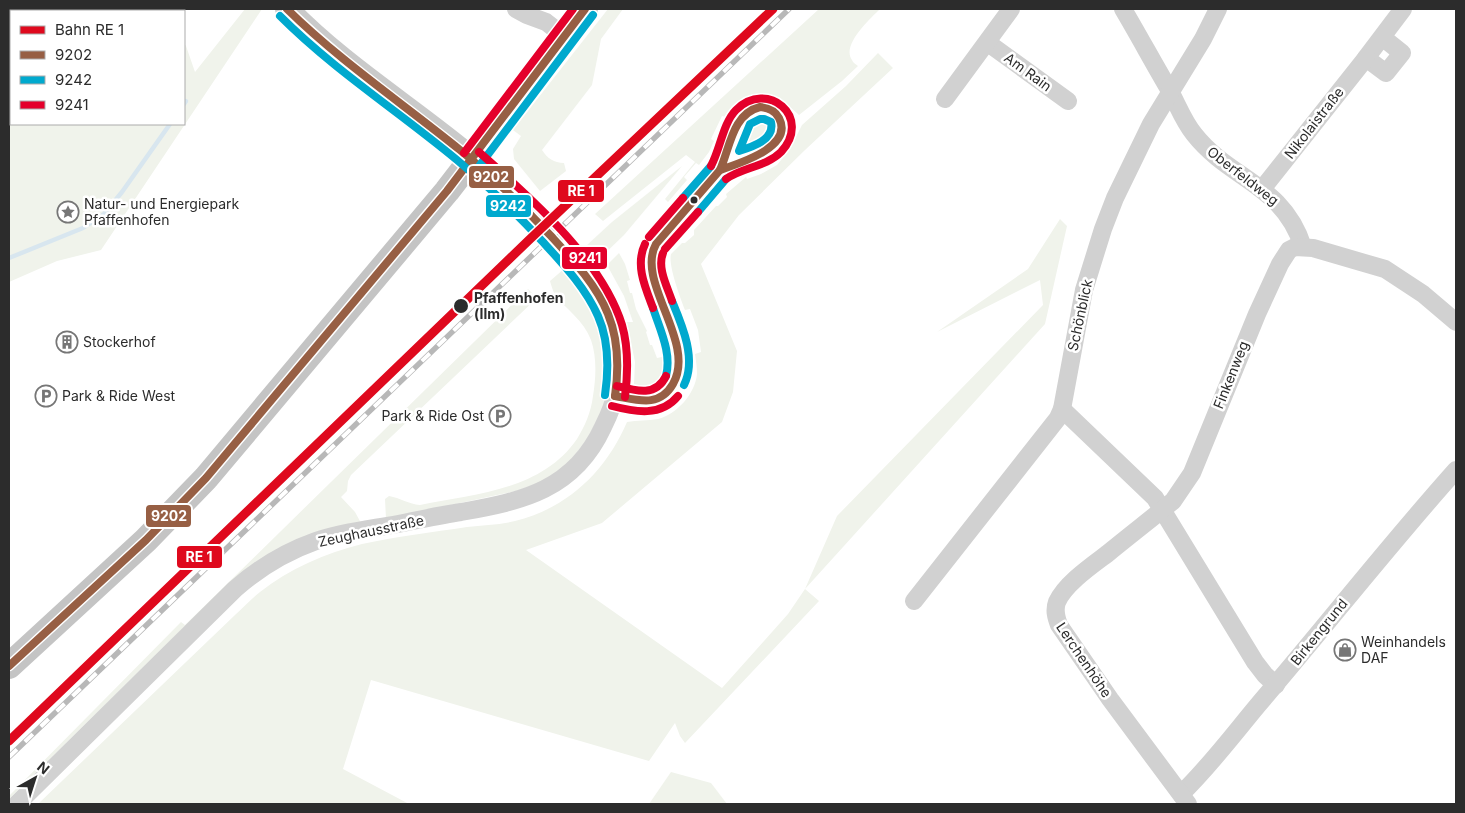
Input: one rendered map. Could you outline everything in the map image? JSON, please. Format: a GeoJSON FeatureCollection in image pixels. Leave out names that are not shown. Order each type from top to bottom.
{"type":"FeatureCollection","features":[{"type":"Feature","properties":{"kind":"main road"},"geometry":{"type":"LineString","coordinates":[[9,666],[146,540],[200,485],[426,216],[472,159],[585,9]]}},
{"type":"Feature","properties":{"kind":"main road"},"geometry":{"type":"LineString","coordinates":[[299,13],[329,48],[472,159]]}},
{"type":"Feature","properties":{"kind":"street"},"geometry":{"type":"LineString","coordinates":[[516,9],[527,16],[546,22],[564,36]]}},
{"type":"Feature","properties":{"kind":"street"},"geometry":{"type":"LineString","coordinates":[[945,99],[988,43],[1011,9]]}},
{"type":"Feature","properties":{"kind":"street","name":"Oberfeldweg"},"geometry":{"type":"LineString","coordinates":[[1123,9],[1194,134],[1204,146],[1262,189],[1283,208],[1291,219],[1303,247]]}},
{"type":"Feature","properties":{"kind":"street","name":"Schönblick"},"geometry":{"type":"LineString","coordinates":[[914,601],[1058,418],[1062,409],[1084,290],[1103,229],[1134,157],[1170,91],[1203,39],[1218,9]]}},
{"type":"Feature","properties":{"kind":"street","name":"Nikolaistraße"},"geometry":{"type":"LineString","coordinates":[[1262,189],[1403,9]]}},
{"type":"Feature","properties":{"kind":"street"},"geometry":{"type":"LineString","coordinates":[[1366,58],[1386,73],[1402,53],[1382,37]]}},
{"type":"Feature","properties":{"kind":"street","name":"Am Rain"},"geometry":{"type":"LineString","coordinates":[[988,43],[1068,101]]}},
{"type":"Feature","properties":{"kind":"street"},"geometry":{"type":"LineString","coordinates":[[472,159],[528,211]]}},
{"type":"Feature","properties":{"kind":"street","name":"Finkenweg"},"geometry":{"type":"LineString","coordinates":[[1162,509],[1178,495],[1192,473],[1239,356],[1284,256],[1295,247],[1303,247]]}},
{"type":"Feature","properties":{"kind":"street"},"geometry":{"type":"LineString","coordinates":[[1303,247],[1326,251],[1385,269],[1423,294],[1456,322]]}},
{"type":"Feature","properties":{"kind":"street","name":"Zeughausstraße"},"geometry":{"type":"LineString","coordinates":[[17,804],[230,594],[264,566],[290,552],[334,536],[486,508],[524,498],[552,486],[579,464],[593,446],[608,416],[615,396],[618,363],[615,336],[604,306],[590,282],[567,254]]}},
{"type":"Feature","properties":{"kind":"street"},"geometry":{"type":"LineString","coordinates":[[1062,409],[1146,489],[1162,509],[1255,662],[1276,685]]}},
{"type":"Feature","properties":{"kind":"street","name":"Birkengrund"},"geometry":{"type":"LineString","coordinates":[[1185,799],[1196,778],[1276,685],[1400,534],[1456,470]]}},
{"type":"Feature","properties":{"kind":"street","name":"Lerchenhöhe"},"geometry":{"type":"LineString","coordinates":[[1162,509],[1069,586],[1057,602],[1055,608],[1056,616],[1067,637],[1110,699],[1185,799]]}},
{"type":"Feature","properties":{"kind":"shaded area","name":"Natur- und Energiepark Pfaffenhofen"},"geometry":{"type":"Polygon","coordinates":[[[245,9],[262,9],[185,124],[185,44],[195,72],[245,9]]]}},
{"type":"Feature","properties":{"kind":"shaded area"},"geometry":{"type":"Polygon","coordinates":[[[608,9],[623,9],[601,39],[592,85],[542,150],[551,160],[564,163],[566,171],[540,191],[514,159],[513,149],[521,136],[513,130],[608,9]]]}},
{"type":"Feature","properties":{"kind":"shaded area"},"geometry":{"type":"Polygon","coordinates":[[[819,9],[880,9],[853,40],[850,54],[852,61],[858,66],[842,81],[799,115],[779,97],[741,101],[730,110],[726,117],[722,116],[711,139],[714,141],[709,152],[699,165],[696,163],[684,177],[687,180],[668,202],[665,199],[695,162],[686,155],[603,221],[595,214],[819,9]]]}},
{"type":"Feature","properties":{"kind":"shaded area"},"geometry":{"type":"Polygon","coordinates":[[[878,53],[893,68],[739,215],[701,264],[737,351],[733,392],[722,422],[602,523],[526,550],[722,688],[788,614],[805,589],[819,601],[685,743],[675,723],[649,761],[371,680],[343,769],[409,804],[38,804],[250,601],[283,576],[322,557],[362,544],[515,521],[534,515],[552,507],[583,485],[608,456],[627,422],[658,419],[678,408],[693,389],[697,374],[695,354],[701,352],[698,330],[690,309],[685,310],[675,281],[671,266],[671,254],[694,235],[694,230],[727,197],[726,194],[746,177],[747,179],[761,174],[777,165],[790,149],[802,125],[846,86],[878,53]]]}},
{"type":"Feature","properties":{"kind":"shaded area","name":"Natur- und Energiepark Pfaffenhofen"},"geometry":{"type":"Polygon","coordinates":[[[9,96],[10,125],[185,125],[101,250],[57,261],[9,282],[9,96]]]}},
{"type":"Feature","properties":{"kind":"shaded area"},"geometry":{"type":"Polygon","coordinates":[[[759,116],[768,118],[771,121],[775,128],[773,135],[763,142],[745,147],[742,144],[747,132],[753,121],[759,116]]]}},
{"type":"Feature","properties":{"kind":"shaded area"},"geometry":{"type":"Polygon","coordinates":[[[682,166],[624,235],[599,259],[586,246],[612,222],[682,166]]]}},
{"type":"Feature","properties":{"kind":"shaded area"},"geometry":{"type":"Polygon","coordinates":[[[1060,219],[1067,226],[1045,324],[805,589],[837,516],[1043,305],[1040,280],[937,332],[1028,269],[1060,219]]]}},
{"type":"Feature","properties":{"kind":"shaded area"},"geometry":{"type":"Polygon","coordinates":[[[619,253],[630,280],[627,281],[630,293],[632,293],[636,309],[647,331],[650,345],[652,345],[657,358],[662,357],[663,378],[652,389],[638,388],[634,384],[635,362],[627,322],[633,322],[624,296],[607,265],[619,253]]]}},
{"type":"Feature","properties":{"kind":"shaded area"},"geometry":{"type":"Polygon","coordinates":[[[565,268],[580,282],[602,319],[611,362],[607,400],[586,441],[565,467],[539,483],[516,491],[386,519],[385,499],[389,496],[420,505],[485,493],[506,487],[546,469],[563,456],[577,439],[591,408],[595,382],[595,360],[588,333],[580,321],[555,295],[551,286],[550,281],[565,268]]]}},
{"type":"Feature","properties":{"kind":"shaded area"},"geometry":{"type":"Polygon","coordinates":[[[528,289],[537,298],[351,475],[347,491],[341,497],[355,512],[361,523],[326,531],[184,627],[9,799],[9,796],[181,622],[185,625],[528,289]]]}},
{"type":"Feature","properties":{"kind":"shaded area"},"geometry":{"type":"Polygon","coordinates":[[[671,772],[711,783],[727,804],[649,804],[671,772]]]}},
{"type":"Feature","properties":{"kind":"waterway"},"geometry":{"type":"LineString","coordinates":[[9,258],[83,228],[104,214],[169,125]]}},
{"type":"Feature","properties":{"kind":"tunnel"},"geometry":{"type":"LineString","coordinates":[[528,211],[567,254]]}},
{"type":"Feature","properties":{"kind":"railway"},"geometry":{"type":"LineString","coordinates":[[9,757],[789,9]]}},
{"type":"Feature","properties":{"kind":"transit line","name":"9202"},"geometry":{"type":"LineString","coordinates":[[287,9],[350,64],[484,170],[529,213],[575,263],[597,292],[612,324],[617,355],[615,396]]}},
{"type":"Feature","properties":{"kind":"transit line","name":"9241"},"geometry":{"type":"LineString","coordinates":[[464,153],[573,9]]}},
{"type":"Feature","properties":{"kind":"transit line","name":"9202"},"geometry":{"type":"LineString","coordinates":[[9,666],[146,540],[206,478],[447,191],[585,9]]}},
{"type":"Feature","properties":{"kind":"transit line"},"geometry":{"type":"LineString","coordinates":[[9,741],[529,240],[773,9]]}},
{"type":"Feature","properties":{"kind":"transit line","name":"9242"},"geometry":{"type":"LineString","coordinates":[[480,165],[593,15]]}},
{"type":"Feature","properties":{"kind":"transit line","name":"9242"},"geometry":{"type":"LineString","coordinates":[[280,16],[322,54],[435,142],[479,179],[522,220],[566,267],[587,295],[602,325],[607,355],[605,395]]}},
{"type":"Feature","properties":{"kind":"transit line","name":"9241"},"geometry":{"type":"LineString","coordinates":[[711,166],[728,122],[736,110],[748,101],[761,99],[772,100],[782,106],[789,115],[792,126],[790,139],[781,152],[768,161],[726,179]]}},
{"type":"Feature","properties":{"kind":"transit line","name":"9202"},"geometry":{"type":"LineString","coordinates":[[760,107],[771,110],[779,118],[782,128],[779,137],[763,152],[720,170],[738,124],[743,117],[760,107]]}},
{"type":"Feature","properties":{"kind":"transit line","name":"9242"},"geometry":{"type":"LineString","coordinates":[[760,119],[771,122],[770,134],[761,142],[739,151],[750,124],[760,119]]}},
{"type":"Feature","properties":{"kind":"transit line","name":"9241"},"geometry":{"type":"LineString","coordinates":[[479,152],[541,209],[581,253],[598,276],[612,300],[622,325],[627,361],[625,397]]}},
{"type":"Feature","properties":{"kind":"transit line","name":"9242"},"geometry":{"type":"LineString","coordinates":[[683,198],[711,166]]}},
{"type":"Feature","properties":{"kind":"transit line","name":"9202"},"geometry":{"type":"LineString","coordinates":[[615,396],[640,400],[655,399],[661,397],[673,384],[678,367],[678,350],[673,331],[658,294],[653,276],[652,259],[656,244],[720,170]]}},
{"type":"Feature","properties":{"kind":"transit line","name":"9242"},"geometry":{"type":"LineString","coordinates":[[698,212],[726,179]]}},
{"type":"Feature","properties":{"kind":"transit line","name":"9241"},"geometry":{"type":"LineString","coordinates":[[649,237],[683,198]]}},
{"type":"Feature","properties":{"kind":"transit line","name":"9241"},"geometry":{"type":"LineString","coordinates":[[665,249],[698,212]]}},
{"type":"Feature","properties":{"kind":"transit line","name":"9241"},"geometry":{"type":"LineString","coordinates":[[645,244],[642,252],[641,268],[644,284],[653,308]]}},
{"type":"Feature","properties":{"kind":"transit line","name":"9241"},"geometry":{"type":"LineString","coordinates":[[663,253],[661,259],[662,271],[672,301]]}},
{"type":"Feature","properties":{"kind":"transit line","name":"9242"},"geometry":{"type":"LineString","coordinates":[[672,301],[684,331],[689,353],[688,375],[684,385]]}},
{"type":"Feature","properties":{"kind":"transit line","name":"9242"},"geometry":{"type":"LineString","coordinates":[[653,308],[666,350],[666,376]]}},
{"type":"Feature","properties":{"kind":"transit line","name":"9241"},"geometry":{"type":"LineString","coordinates":[[617,386],[638,391],[651,390],[662,383],[666,376]]}},
{"type":"Feature","properties":{"kind":"transit line","name":"9241"},"geometry":{"type":"LineString","coordinates":[[612,406],[639,411],[656,410],[671,403],[678,396]]}},
{"type":"Feature","properties":{"kind":"place","name":"Natur- und Energiepark Pfaffenhofen"},"geometry":{"type":"Point","coordinates":[68,212]}},
{"type":"Feature","properties":{"kind":"place","name":"Pfaffenhofen (Ilm)"},"geometry":{"type":"Point","coordinates":[461,306]}},
{"type":"Feature","properties":{"kind":"place","name":"Stockerhof"},"geometry":{"type":"Point","coordinates":[67,342]}},
{"type":"Feature","properties":{"kind":"place","name":"Park & Ride West"},"geometry":{"type":"Point","coordinates":[46,396]}},
{"type":"Feature","properties":{"kind":"place","name":"Park & Ride Ost"},"geometry":{"type":"Point","coordinates":[500,416]}},
{"type":"Feature","properties":{"kind":"place","name":"Weinhandels DAF"},"geometry":{"type":"Point","coordinates":[1345,650]}}]}
